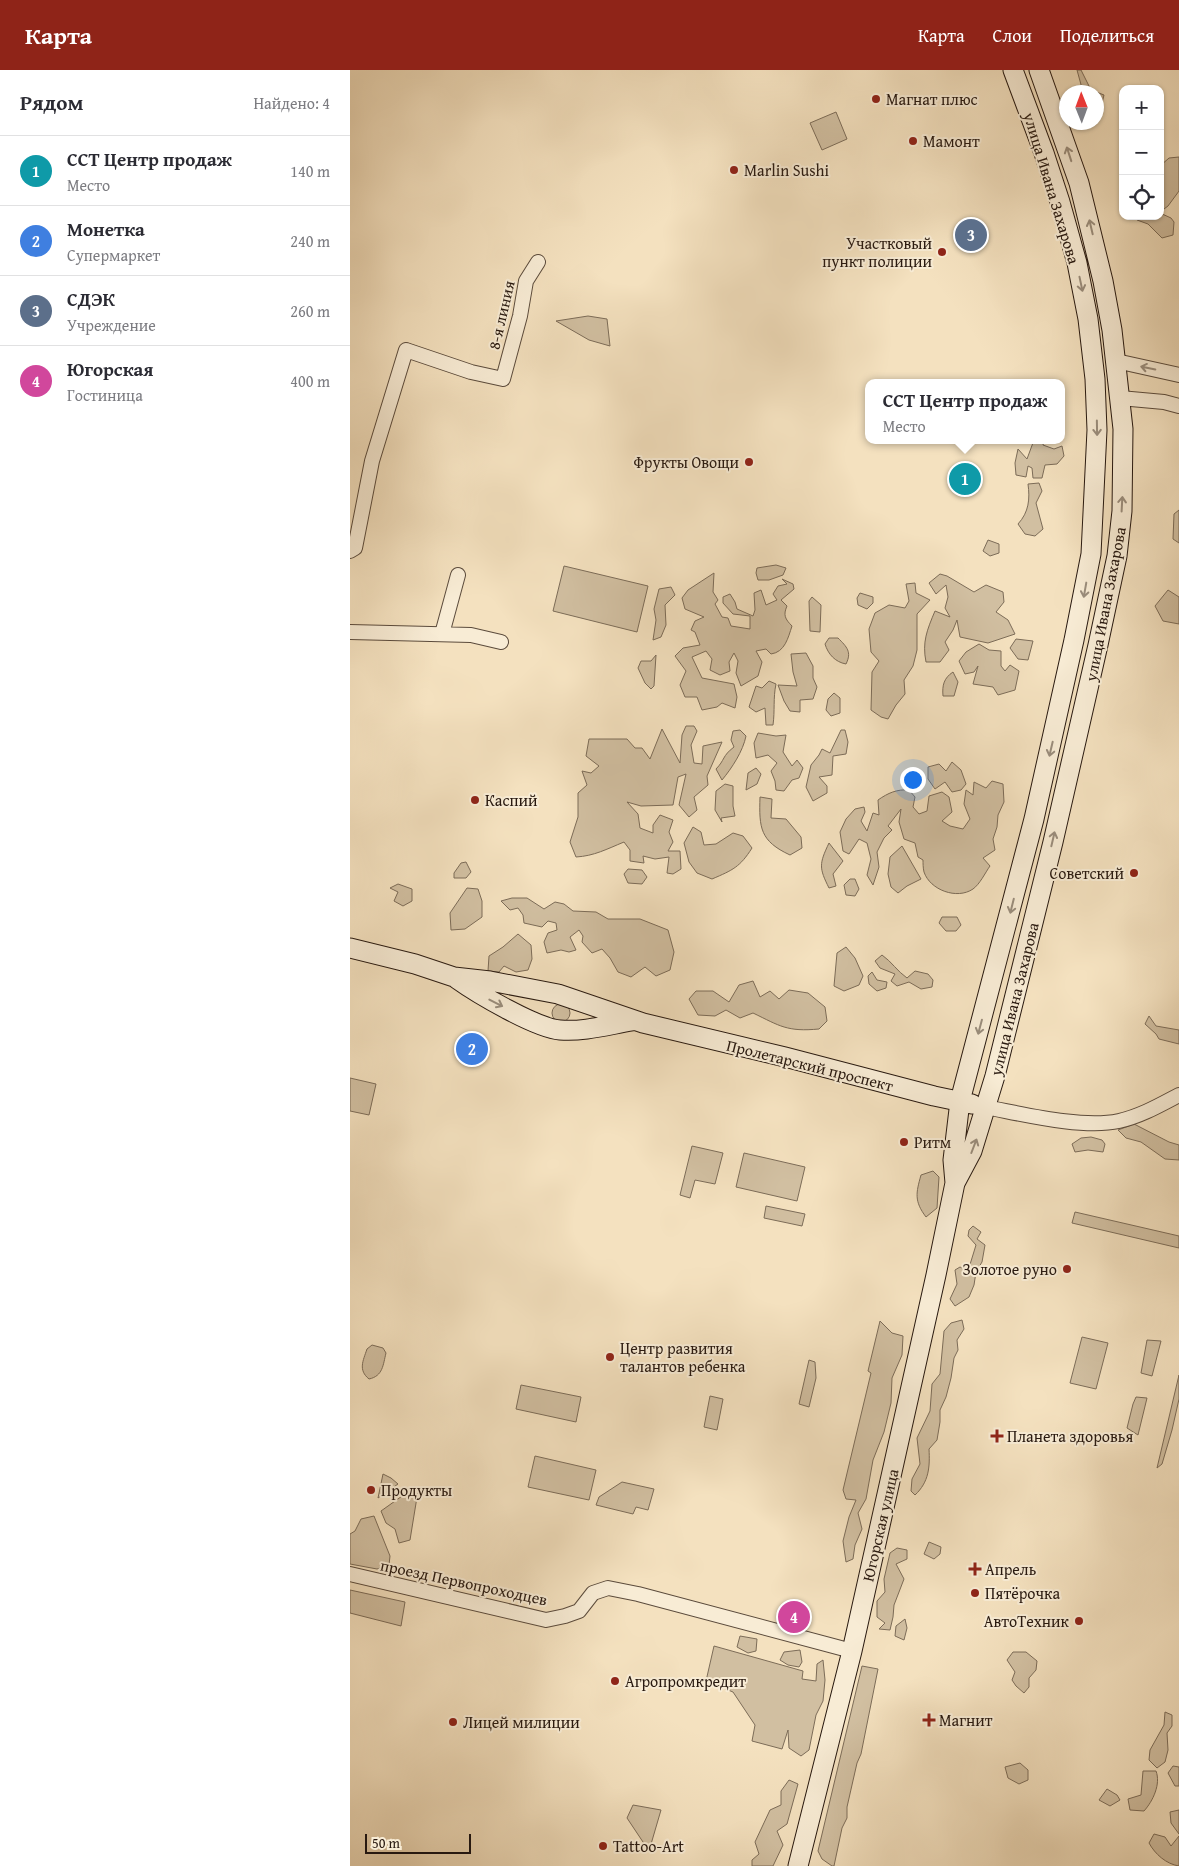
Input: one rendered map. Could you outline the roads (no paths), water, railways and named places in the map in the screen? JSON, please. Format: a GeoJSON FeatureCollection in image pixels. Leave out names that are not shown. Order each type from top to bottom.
{"type":"FeatureCollection","features":[{"type":"Feature","properties":{"kind":"main road","name":"улица Ивана Захарова"},"geometry":{"type":"LineString","coordinates":[[960,1102],[1034,819],[1084,594],[1091,554],[1094,501],[1097,430],[1095,379],[1088,319],[1074,254],[1060,202],[1013,70]]}},
{"type":"Feature","properties":{"kind":"main road","name":"улица Ивана Захарова"},"geometry":{"type":"LineString","coordinates":[[985,1106],[996,1076],[1050,852],[1111,585],[1122,511],[1124,464],[1120,398],[1103,281],[1079,183],[1039,70]]}},
{"type":"Feature","properties":{"kind":"main road"},"geometry":{"type":"LineString","coordinates":[[1116,361],[1104,367],[1095,379],[1120,398]]}},
{"type":"Feature","properties":{"kind":"main road","name":"Пролетарский проспект"},"geometry":{"type":"LineString","coordinates":[[350,948],[415,964],[454,977],[490,981],[564,996],[634,1021],[960,1102],[985,1106]]}},
{"type":"Feature","properties":{"kind":"main road","name":"Пролетарский проспект"},"geometry":{"type":"LineString","coordinates":[[454,977],[488,999],[543,1026],[568,1030],[634,1021]]}},
{"type":"Feature","properties":{"kind":"main road"},"geometry":{"type":"LineString","coordinates":[[543,1026],[540,1020],[540,1008],[543,1000],[548,996],[564,996],[575,1003],[576,1016],[568,1030]]}},
{"type":"Feature","properties":{"kind":"main road","name":"Югорская улица"},"geometry":{"type":"LineString","coordinates":[[955,1183],[953,1160],[960,1102]]}},
{"type":"Feature","properties":{"kind":"main road","name":"Югорская улица"},"geometry":{"type":"LineString","coordinates":[[798,1866],[852,1651],[955,1183],[972,1151],[985,1106]]}},
{"type":"Feature","properties":{"kind":"street","name":"8-я линия"},"geometry":{"type":"LineString","coordinates":[[350,551],[355,548],[372,461],[406,350],[470,372],[503,379],[520,316],[526,281],[538,262]]}},
{"type":"Feature","properties":{"kind":"street"},"geometry":{"type":"LineString","coordinates":[[1116,361],[1179,375]]}},
{"type":"Feature","properties":{"kind":"street"},"geometry":{"type":"LineString","coordinates":[[1120,398],[1164,402],[1179,406]]}},
{"type":"Feature","properties":{"kind":"street"},"geometry":{"type":"LineString","coordinates":[[442,634],[458,575]]}},
{"type":"Feature","properties":{"kind":"street"},"geometry":{"type":"LineString","coordinates":[[350,632],[471,635],[501,642]]}},
{"type":"Feature","properties":{"kind":"street"},"geometry":{"type":"LineString","coordinates":[[985,1106],[1050,1119],[1106,1123],[1142,1114],[1179,1095]]}},
{"type":"Feature","properties":{"kind":"street","name":"проезд Первопроходцев"},"geometry":{"type":"LineString","coordinates":[[350,1574],[546,1620],[579,1611],[593,1593],[608,1588],[638,1594],[852,1651]]}},
{"type":"Feature","properties":{"kind":"place","name":"Магнат плюс"},"geometry":{"type":"Point","coordinates":[876,99]}},
{"type":"Feature","properties":{"kind":"place","name":"Мамонт"},"geometry":{"type":"Point","coordinates":[913,141]}},
{"type":"Feature","properties":{"kind":"place","name":"Marlin Sushi"},"geometry":{"type":"Point","coordinates":[734,170]}},
{"type":"Feature","properties":{"kind":"place","name":"СДЭК"},"geometry":{"type":"Point","coordinates":[971,235]}},
{"type":"Feature","properties":{"kind":"place","name":"Участковый пункт полиции"},"geometry":{"type":"Point","coordinates":[942,252]}},
{"type":"Feature","properties":{"kind":"place","name":"Фрукты Овощи"},"geometry":{"type":"Point","coordinates":[749,462]}},
{"type":"Feature","properties":{"kind":"place","name":"CCТ Центр продаж"},"geometry":{"type":"Point","coordinates":[965,479]}},
{"type":"Feature","properties":{"kind":"place","name":"Каспий"},"geometry":{"type":"Point","coordinates":[475,800]}},
{"type":"Feature","properties":{"kind":"place","name":"Советский"},"geometry":{"type":"Point","coordinates":[1134,873]}},
{"type":"Feature","properties":{"kind":"place","name":"Монетка"},"geometry":{"type":"Point","coordinates":[472,1049]}},
{"type":"Feature","properties":{"kind":"place","name":"Ритм"},"geometry":{"type":"Point","coordinates":[904,1142]}},
{"type":"Feature","properties":{"kind":"place","name":"Золотое руно"},"geometry":{"type":"Point","coordinates":[1067,1269]}},
{"type":"Feature","properties":{"kind":"place","name":"Центр развития талантов ребенка"},"geometry":{"type":"Point","coordinates":[610,1357]}},
{"type":"Feature","properties":{"kind":"place","name":"Планета здоровья"},"geometry":{"type":"Point","coordinates":[997,1436]}},
{"type":"Feature","properties":{"kind":"place","name":"Продукты"},"geometry":{"type":"Point","coordinates":[371,1490]}},
{"type":"Feature","properties":{"kind":"place","name":"Апрель"},"geometry":{"type":"Point","coordinates":[975,1569]}},
{"type":"Feature","properties":{"kind":"place","name":"Пятёрочка"},"geometry":{"type":"Point","coordinates":[975,1593]}},
{"type":"Feature","properties":{"kind":"place","name":"Югорская"},"geometry":{"type":"Point","coordinates":[794,1617]}},
{"type":"Feature","properties":{"kind":"place","name":"АвтоТехник"},"geometry":{"type":"Point","coordinates":[1079,1621]}},
{"type":"Feature","properties":{"kind":"place","name":"Агропромкредит"},"geometry":{"type":"Point","coordinates":[615,1681]}},
{"type":"Feature","properties":{"kind":"place","name":"Магнит"},"geometry":{"type":"Point","coordinates":[929,1720]}},
{"type":"Feature","properties":{"kind":"place","name":"Лицей милиции"},"geometry":{"type":"Point","coordinates":[453,1722]}},
{"type":"Feature","properties":{"kind":"place","name":"Tattoo-Art"},"geometry":{"type":"Point","coordinates":[603,1846]}}]}
